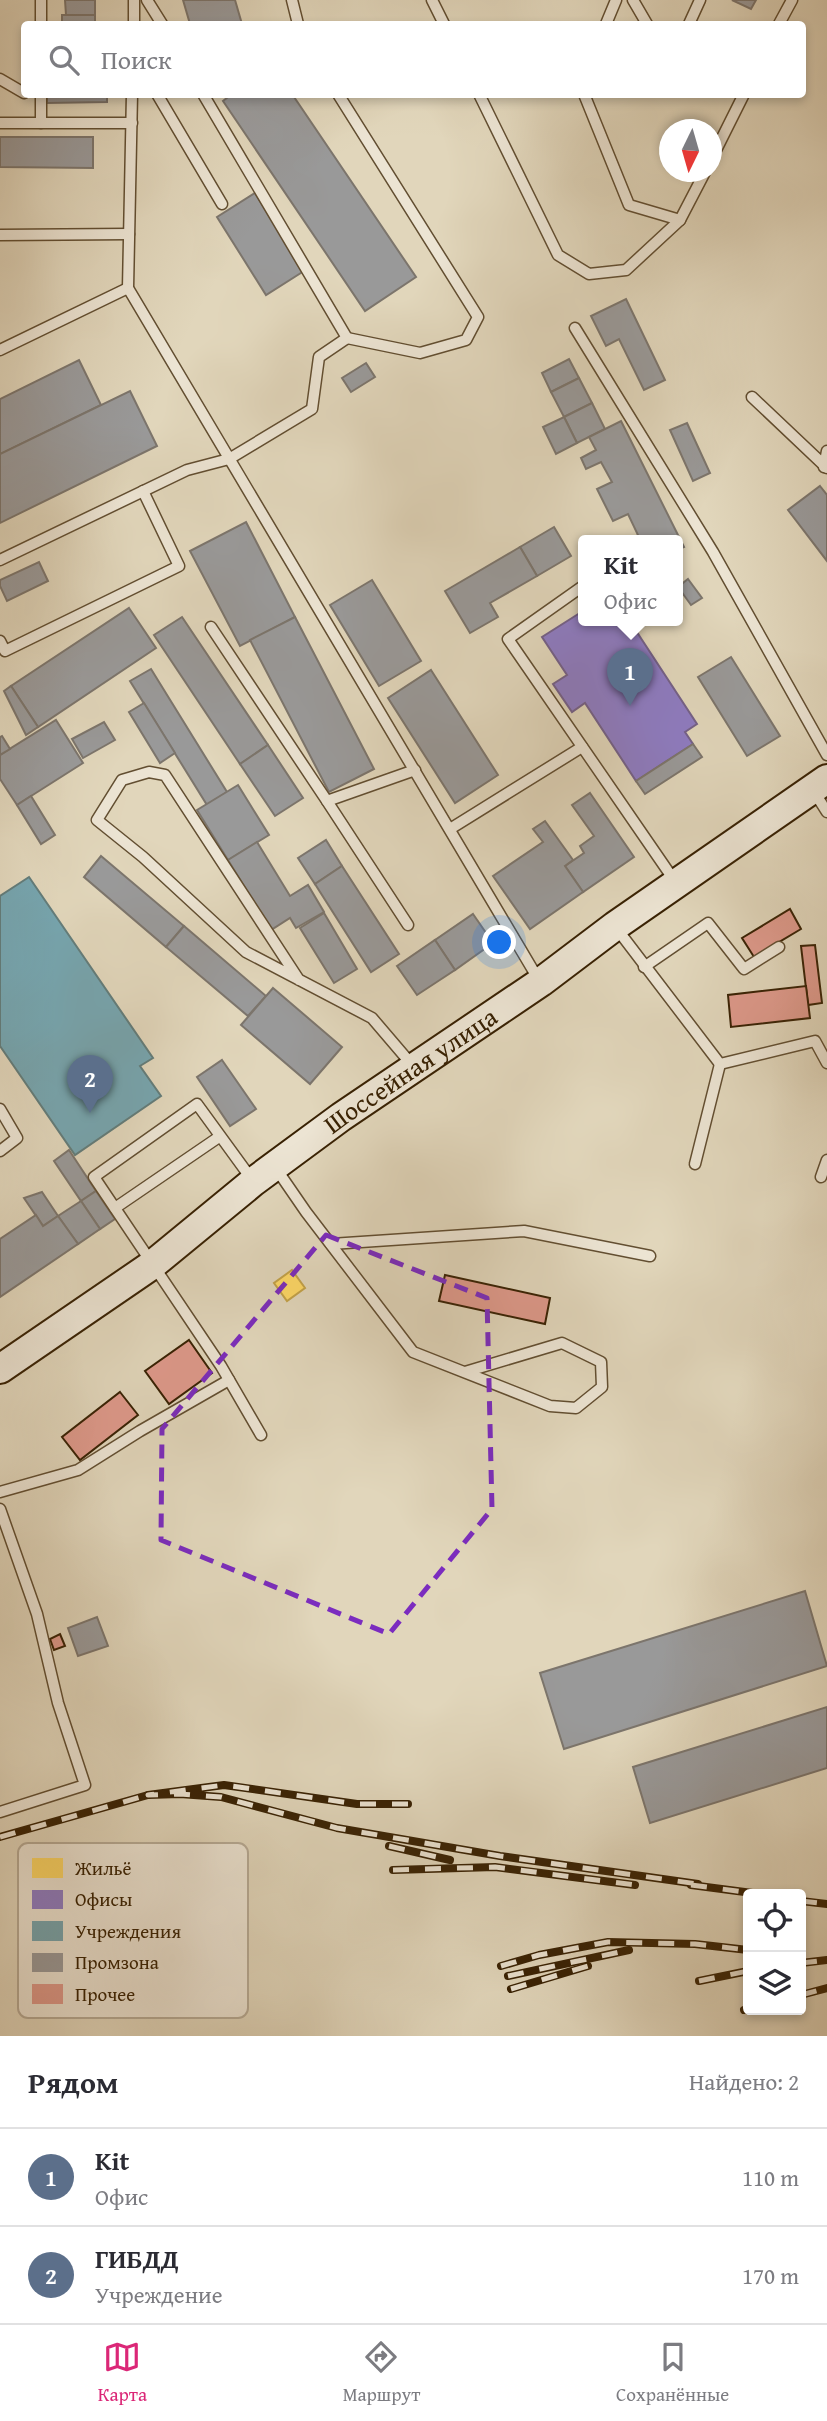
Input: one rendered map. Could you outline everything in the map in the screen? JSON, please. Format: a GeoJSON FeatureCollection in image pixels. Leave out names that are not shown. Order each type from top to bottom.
{"type":"FeatureCollection","features":[{"type":"Feature","properties":{"kind":"main road","name":"Шоссейная улица"},"geometry":{"type":"LineString","coordinates":[[0,1369],[152,1265],[264,1174],[413,1067],[541,982],[676,884],[822,793]]}},
{"type":"Feature","properties":{"kind":"lane"},"geometry":{"type":"LineString","coordinates":[[41,0],[41,21]]}},
{"type":"Feature","properties":{"kind":"lane"},"geometry":{"type":"LineString","coordinates":[[134,0],[134,21]]}},
{"type":"Feature","properties":{"kind":"lane"},"geometry":{"type":"LineString","coordinates":[[147,0],[160,21]]}},
{"type":"Feature","properties":{"kind":"lane"},"geometry":{"type":"LineString","coordinates":[[292,0],[297,21]]}},
{"type":"Feature","properties":{"kind":"lane"},"geometry":{"type":"LineString","coordinates":[[432,0],[442,21]]}},
{"type":"Feature","properties":{"kind":"lane"},"geometry":{"type":"LineString","coordinates":[[607,21],[616,0]]}},
{"type":"Feature","properties":{"kind":"lane"},"geometry":{"type":"LineString","coordinates":[[633,0],[645,21]]}},
{"type":"Feature","properties":{"kind":"lane"},"geometry":{"type":"LineString","coordinates":[[690,21],[700,0]]}},
{"type":"Feature","properties":{"kind":"lane"},"geometry":{"type":"LineString","coordinates":[[781,21],[792,0]]}},
{"type":"Feature","properties":{"kind":"lane"},"geometry":{"type":"LineString","coordinates":[[0,79],[21,92]]}},
{"type":"Feature","properties":{"kind":"lane"},"geometry":{"type":"LineString","coordinates":[[132,98],[128,288],[541,982]]}},
{"type":"Feature","properties":{"kind":"lane"},"geometry":{"type":"LineString","coordinates":[[159,98],[222,204]]}},
{"type":"Feature","properties":{"kind":"lane"},"geometry":{"type":"LineString","coordinates":[[205,98],[347,338]]}},
{"type":"Feature","properties":{"kind":"lane"},"geometry":{"type":"LineString","coordinates":[[0,560],[187,470],[229,458],[312,409],[319,357],[347,338],[420,353],[466,340],[478,317],[341,98]]}},
{"type":"Feature","properties":{"kind":"lane"},"geometry":{"type":"LineString","coordinates":[[481,98],[558,255],[589,274],[626,270],[680,220],[700,182]]}},
{"type":"Feature","properties":{"kind":"lane"},"geometry":{"type":"LineString","coordinates":[[586,98],[629,205],[680,220]]}},
{"type":"Feature","properties":{"kind":"lane"},"geometry":{"type":"LineString","coordinates":[[722,138],[742,98]]}},
{"type":"Feature","properties":{"kind":"lane"},"geometry":{"type":"LineString","coordinates":[[41,99],[41,123]]}},
{"type":"Feature","properties":{"kind":"lane"},"geometry":{"type":"LineString","coordinates":[[0,123],[132,122]]}},
{"type":"Feature","properties":{"kind":"lane"},"geometry":{"type":"LineString","coordinates":[[0,235],[129,234]]}},
{"type":"Feature","properties":{"kind":"lane"},"geometry":{"type":"LineString","coordinates":[[0,350],[128,288]]}},
{"type":"Feature","properties":{"kind":"lane"},"geometry":{"type":"LineString","coordinates":[[575,328],[713,552],[827,755]]}},
{"type":"Feature","properties":{"kind":"lane"},"geometry":{"type":"LineString","coordinates":[[752,397],[826,467]]}},
{"type":"Feature","properties":{"kind":"lane"},"geometry":{"type":"LineString","coordinates":[[826,467],[827,451]]}},
{"type":"Feature","properties":{"kind":"lane"},"geometry":{"type":"LineString","coordinates":[[0,641],[5,651],[179,566],[144,491]]}},
{"type":"Feature","properties":{"kind":"lane"},"geometry":{"type":"LineString","coordinates":[[578,590],[509,639],[676,884]]}},
{"type":"Feature","properties":{"kind":"lane"},"geometry":{"type":"LineString","coordinates":[[211,627],[408,925]]}},
{"type":"Feature","properties":{"kind":"lane"},"geometry":{"type":"LineString","coordinates":[[450,829],[582,747]]}},
{"type":"Feature","properties":{"kind":"lane"},"geometry":{"type":"LineString","coordinates":[[327,801],[415,770]]}},
{"type":"Feature","properties":{"kind":"lane"},"geometry":{"type":"LineString","coordinates":[[299,980],[165,775],[149,772],[122,780],[97,820],[143,857],[246,952],[299,980],[372,1018],[413,1067]]}},
{"type":"Feature","properties":{"kind":"lane"},"geometry":{"type":"LineString","coordinates":[[644,967],[708,923],[744,968],[779,947]]}},
{"type":"Feature","properties":{"kind":"lane"},"geometry":{"type":"LineString","coordinates":[[615,926],[720,1064]]}},
{"type":"Feature","properties":{"kind":"lane"},"geometry":{"type":"LineString","coordinates":[[720,1064],[815,1041],[827,1063]]}},
{"type":"Feature","properties":{"kind":"lane"},"geometry":{"type":"LineString","coordinates":[[695,1164],[720,1064]]}},
{"type":"Feature","properties":{"kind":"lane"},"geometry":{"type":"LineString","coordinates":[[261,1435],[229,1380],[94,1177],[197,1104],[219,1137],[264,1174],[331,1244],[413,1352],[550,1406],[576,1408],[602,1387],[601,1362],[562,1343],[465,1372]]}},
{"type":"Feature","properties":{"kind":"lane"},"geometry":{"type":"LineString","coordinates":[[0,1109],[17,1138],[0,1151]]}},
{"type":"Feature","properties":{"kind":"lane"},"geometry":{"type":"LineString","coordinates":[[115,1209],[219,1137]]}},
{"type":"Feature","properties":{"kind":"lane"},"geometry":{"type":"LineString","coordinates":[[821,1177],[827,1160]]}},
{"type":"Feature","properties":{"kind":"lane"},"geometry":{"type":"LineString","coordinates":[[331,1244],[524,1231],[650,1256]]}},
{"type":"Feature","properties":{"kind":"lane"},"geometry":{"type":"LineString","coordinates":[[0,1492],[78,1471],[140,1431],[229,1380]]}},
{"type":"Feature","properties":{"kind":"lane"},"geometry":{"type":"LineString","coordinates":[[0,1509],[37,1614],[58,1703],[85,1784],[0,1812]]}},
{"type":"Feature","properties":{"kind":"highlighted area"},"geometry":{"type":"Polygon","coordinates":[[[326,1235],[487,1298],[492,1509],[389,1634],[161,1540],[162,1429],[326,1235]]]}},
{"type":"Feature","properties":{"kind":"building: Жильё"},"geometry":{"type":"Polygon","coordinates":[[[292,1270],[305,1288],[287,1301],[274,1283],[292,1270]]]}},
{"type":"Feature","properties":{"kind":"building: Офисы"},"geometry":{"type":"Polygon","coordinates":[[[578,614],[578,626],[633,626],[697,724],[685,732],[693,744],[636,781],[585,703],[572,712],[553,684],[567,675],[542,637],[578,614]]]}},
{"type":"Feature","properties":{"kind":"building: Учреждения"},"geometry":{"type":"Polygon","coordinates":[[[29,877],[153,1058],[140,1066],[161,1096],[75,1155],[0,1046],[0,896],[29,877]]]}},
{"type":"Feature","properties":{"kind":"building: Промзона"},"geometry":{"type":"Polygon","coordinates":[[[65,0],[95,0],[95,15],[66,15],[65,0]]]}},
{"type":"Feature","properties":{"kind":"building: Промзона"},"geometry":{"type":"Polygon","coordinates":[[[183,0],[235,0],[241,21],[189,21],[183,0]]]}},
{"type":"Feature","properties":{"kind":"building: Промзона"},"geometry":{"type":"Polygon","coordinates":[[[732,0],[756,0],[751,9],[732,0]]]}},
{"type":"Feature","properties":{"kind":"building: Промзона"},"geometry":{"type":"Polygon","coordinates":[[[62,15],[95,15],[95,21],[62,21],[62,15]]]}},
{"type":"Feature","properties":{"kind":"building: Промзона"},"geometry":{"type":"Polygon","coordinates":[[[47,98],[107,98],[107,102],[47,103],[47,98]]]}},
{"type":"Feature","properties":{"kind":"building: Промзона"},"geometry":{"type":"Polygon","coordinates":[[[227,98],[295,98],[416,277],[365,311],[223,101],[227,98]]]}},
{"type":"Feature","properties":{"kind":"building: Промзона"},"geometry":{"type":"Polygon","coordinates":[[[0,137],[93,137],[93,168],[0,167],[0,137]]]}},
{"type":"Feature","properties":{"kind":"building: Промзона"},"geometry":{"type":"Polygon","coordinates":[[[255,193],[304,271],[266,295],[217,217],[255,193]]]}},
{"type":"Feature","properties":{"kind":"building: Промзона"},"geometry":{"type":"Polygon","coordinates":[[[626,299],[665,380],[644,390],[619,339],[606,346],[591,316],[626,299]]]}},
{"type":"Feature","properties":{"kind":"building: Промзона"},"geometry":{"type":"Polygon","coordinates":[[[569,359],[579,378],[551,392],[542,373],[569,359]]]}},
{"type":"Feature","properties":{"kind":"building: Промзона"},"geometry":{"type":"Polygon","coordinates":[[[79,360],[101,405],[0,454],[0,399],[79,360]]]}},
{"type":"Feature","properties":{"kind":"building: Промзона"},"geometry":{"type":"Polygon","coordinates":[[[366,363],[375,377],[351,392],[342,378],[366,363]]]}},
{"type":"Feature","properties":{"kind":"building: Промзона"},"geometry":{"type":"Polygon","coordinates":[[[579,378],[592,403],[564,417],[551,392],[579,378]]]}},
{"type":"Feature","properties":{"kind":"building: Промзона"},"geometry":{"type":"Polygon","coordinates":[[[130,391],[157,446],[0,523],[0,454],[130,391]]]}},
{"type":"Feature","properties":{"kind":"building: Промзона"},"geometry":{"type":"Polygon","coordinates":[[[592,403],[605,429],[577,443],[564,417],[592,403]]]}},
{"type":"Feature","properties":{"kind":"building: Промзона"},"geometry":{"type":"Polygon","coordinates":[[[564,417],[577,443],[556,454],[543,427],[564,417]]]}},
{"type":"Feature","properties":{"kind":"building: Промзона"},"geometry":{"type":"Polygon","coordinates":[[[621,421],[678,535],[638,535],[628,514],[613,521],[597,489],[612,482],[601,462],[586,469],[581,458],[596,450],[589,437],[621,421]]]}},
{"type":"Feature","properties":{"kind":"building: Промзона"},"geometry":{"type":"Polygon","coordinates":[[[687,423],[710,473],[693,481],[670,430],[687,423]]]}},
{"type":"Feature","properties":{"kind":"building: Промзона"},"geometry":{"type":"Polygon","coordinates":[[[820,486],[827,495],[827,561],[788,510],[820,486]]]}},
{"type":"Feature","properties":{"kind":"building: Промзона"},"geometry":{"type":"Polygon","coordinates":[[[246,522],[295,617],[240,646],[190,551],[246,522]]]}},
{"type":"Feature","properties":{"kind":"building: Промзона"},"geometry":{"type":"Polygon","coordinates":[[[554,527],[571,556],[537,576],[520,547],[554,527]]]}},
{"type":"Feature","properties":{"kind":"building: Промзона"},"geometry":{"type":"Polygon","coordinates":[[[520,547],[537,576],[490,603],[498,617],[470,633],[445,591],[520,547]]]}},
{"type":"Feature","properties":{"kind":"building: Промзона"},"geometry":{"type":"Polygon","coordinates":[[[39,562],[48,581],[7,601],[0,580],[39,562]]]}},
{"type":"Feature","properties":{"kind":"building: Промзона"},"geometry":{"type":"Polygon","coordinates":[[[688,579],[702,598],[691,605],[683,594],[683,583],[688,579]]]}},
{"type":"Feature","properties":{"kind":"building: Промзона"},"geometry":{"type":"Polygon","coordinates":[[[372,580],[421,661],[379,686],[330,605],[372,580]]]}},
{"type":"Feature","properties":{"kind":"building: Промзона"},"geometry":{"type":"Polygon","coordinates":[[[129,608],[156,648],[38,727],[11,686],[129,608]]]}},
{"type":"Feature","properties":{"kind":"building: Промзона"},"geometry":{"type":"Polygon","coordinates":[[[182,617],[268,745],[240,764],[154,635],[182,617]]]}},
{"type":"Feature","properties":{"kind":"building: Промзона"},"geometry":{"type":"Polygon","coordinates":[[[295,617],[374,769],[329,792],[250,640],[295,617]]]}},
{"type":"Feature","properties":{"kind":"building: Промзона"},"geometry":{"type":"Polygon","coordinates":[[[731,657],[780,736],[747,756],[698,677],[731,657]]]}},
{"type":"Feature","properties":{"kind":"building: Промзона"},"geometry":{"type":"Polygon","coordinates":[[[151,669],[227,792],[207,805],[130,681],[151,669]]]}},
{"type":"Feature","properties":{"kind":"building: Промзона"},"geometry":{"type":"Polygon","coordinates":[[[431,670],[498,775],[455,803],[388,698],[431,670]]]}},
{"type":"Feature","properties":{"kind":"building: Промзона"},"geometry":{"type":"Polygon","coordinates":[[[11,686],[38,727],[26,735],[4,691],[11,686]]]}},
{"type":"Feature","properties":{"kind":"building: Промзона"},"geometry":{"type":"Polygon","coordinates":[[[144,703],[175,753],[160,763],[129,712],[144,703]]]}},
{"type":"Feature","properties":{"kind":"building: Промзона"},"geometry":{"type":"Polygon","coordinates":[[[56,720],[83,763],[17,805],[0,779],[0,755],[56,720]]]}},
{"type":"Feature","properties":{"kind":"building: Промзона"},"geometry":{"type":"Polygon","coordinates":[[[104,722],[115,740],[83,758],[72,739],[104,722]]]}},
{"type":"Feature","properties":{"kind":"building: Промзона"},"geometry":{"type":"Polygon","coordinates":[[[2,736],[10,749],[0,755],[0,737],[2,736]]]}},
{"type":"Feature","properties":{"kind":"building: Промзона"},"geometry":{"type":"Polygon","coordinates":[[[693,744],[702,757],[645,794],[636,781],[693,744]]]}},
{"type":"Feature","properties":{"kind":"building: Промзона"},"geometry":{"type":"Polygon","coordinates":[[[268,745],[303,798],[275,816],[240,764],[268,745]]]}},
{"type":"Feature","properties":{"kind":"building: Промзона"},"geometry":{"type":"Polygon","coordinates":[[[238,785],[269,835],[228,860],[197,810],[238,785]]]}},
{"type":"Feature","properties":{"kind":"building: Промзона"},"geometry":{"type":"Polygon","coordinates":[[[590,793],[634,857],[583,892],[565,866],[584,853],[580,846],[594,836],[572,805],[590,793]]]}},
{"type":"Feature","properties":{"kind":"building: Промзона"},"geometry":{"type":"Polygon","coordinates":[[[31,796],[55,835],[41,844],[17,805],[31,796]]]}},
{"type":"Feature","properties":{"kind":"building: Промзона"},"geometry":{"type":"Polygon","coordinates":[[[545,821],[573,860],[565,866],[583,892],[530,929],[493,876],[543,842],[533,829],[545,821]]]}},
{"type":"Feature","properties":{"kind":"building: Промзона"},"geometry":{"type":"Polygon","coordinates":[[[326,840],[342,866],[315,884],[298,858],[326,840]]]}},
{"type":"Feature","properties":{"kind":"building: Промзона"},"geometry":{"type":"Polygon","coordinates":[[[257,842],[290,896],[308,885],[324,912],[296,928],[290,918],[271,930],[228,860],[257,842]]]}},
{"type":"Feature","properties":{"kind":"building: Промзона"},"geometry":{"type":"Polygon","coordinates":[[[101,856],[184,926],[166,947],[84,877],[101,856]]]}},
{"type":"Feature","properties":{"kind":"building: Промзона"},"geometry":{"type":"Polygon","coordinates":[[[342,866],[399,954],[371,972],[315,884],[342,866]]]}},
{"type":"Feature","properties":{"kind":"building: Промзона"},"geometry":{"type":"Polygon","coordinates":[[[324,913],[357,969],[334,983],[300,928],[324,913]]]}},
{"type":"Feature","properties":{"kind":"building: Промзона"},"geometry":{"type":"Polygon","coordinates":[[[473,914],[493,943],[455,970],[435,940],[473,914]]]}},
{"type":"Feature","properties":{"kind":"building: Промзона"},"geometry":{"type":"Polygon","coordinates":[[[184,926],[266,996],[248,1016],[166,947],[184,926]]]}},
{"type":"Feature","properties":{"kind":"building: Промзона"},"geometry":{"type":"Polygon","coordinates":[[[435,940],[455,970],[417,995],[397,966],[435,940]]]}},
{"type":"Feature","properties":{"kind":"building: Промзона"},"geometry":{"type":"Polygon","coordinates":[[[273,988],[342,1047],[310,1084],[241,1025],[273,988]]]}},
{"type":"Feature","properties":{"kind":"building: Промзона"},"geometry":{"type":"Polygon","coordinates":[[[222,1060],[256,1109],[230,1126],[197,1077],[222,1060]]]}},
{"type":"Feature","properties":{"kind":"building: Промзона"},"geometry":{"type":"Polygon","coordinates":[[[69,1150],[96,1191],[81,1201],[54,1161],[69,1150]]]}},
{"type":"Feature","properties":{"kind":"building: Промзона"},"geometry":{"type":"Polygon","coordinates":[[[96,1191],[115,1219],[100,1229],[81,1201],[96,1191]]]}},
{"type":"Feature","properties":{"kind":"building: Промзона"},"geometry":{"type":"Polygon","coordinates":[[[42,1192],[58,1216],[43,1226],[24,1198],[42,1192]]]}},
{"type":"Feature","properties":{"kind":"building: Промзона"},"geometry":{"type":"Polygon","coordinates":[[[81,1201],[100,1229],[78,1244],[58,1216],[81,1201]]]}},
{"type":"Feature","properties":{"kind":"building: Промзона"},"geometry":{"type":"Polygon","coordinates":[[[36,1215],[43,1226],[58,1216],[78,1244],[0,1297],[0,1239],[36,1215]]]}},
{"type":"Feature","properties":{"kind":"building: Промзона"},"geometry":{"type":"Polygon","coordinates":[[[805,1591],[827,1666],[564,1749],[540,1673],[805,1591]]]}},
{"type":"Feature","properties":{"kind":"building: Промзона"},"geometry":{"type":"Polygon","coordinates":[[[97,1617],[108,1646],[78,1656],[68,1628],[97,1617]]]}},
{"type":"Feature","properties":{"kind":"building: Промзона"},"geometry":{"type":"Polygon","coordinates":[[[827,1707],[827,1768],[650,1823],[633,1767],[827,1707]]]}},
{"type":"Feature","properties":{"kind":"building: Прочее"},"geometry":{"type":"Polygon","coordinates":[[[790,909],[801,929],[754,957],[742,938],[790,909]]]}},
{"type":"Feature","properties":{"kind":"building: Прочее"},"geometry":{"type":"Polygon","coordinates":[[[815,945],[822,1003],[808,1005],[801,946],[815,945]]]}},
{"type":"Feature","properties":{"kind":"building: Прочее"},"geometry":{"type":"Polygon","coordinates":[[[806,986],[810,1018],[731,1027],[728,995],[806,986]]]}},
{"type":"Feature","properties":{"kind":"building: Прочее"},"geometry":{"type":"Polygon","coordinates":[[[445,1275],[550,1298],[545,1324],[439,1301],[445,1275]]]}},
{"type":"Feature","properties":{"kind":"building: Прочее"},"geometry":{"type":"Polygon","coordinates":[[[189,1340],[212,1373],[169,1404],[145,1371],[189,1340]]]}},
{"type":"Feature","properties":{"kind":"building: Прочее"},"geometry":{"type":"Polygon","coordinates":[[[120,1392],[138,1415],[80,1460],[62,1437],[120,1392]]]}},
{"type":"Feature","properties":{"kind":"building: Прочее"},"geometry":{"type":"Polygon","coordinates":[[[60,1634],[65,1646],[54,1650],[50,1639],[60,1634]]]}},
{"type":"Feature","properties":{"kind":"railway"},"geometry":{"type":"LineString","coordinates":[[408,1804],[357,1804],[224,1785],[148,1795],[221,1797],[337,1828],[500,1856],[698,1884]]}},
{"type":"Feature","properties":{"kind":"railway"},"geometry":{"type":"LineString","coordinates":[[0,1837],[148,1795]]}},
{"type":"Feature","properties":{"kind":"railway"},"geometry":{"type":"LineString","coordinates":[[389,1846],[450,1860]]}},
{"type":"Feature","properties":{"kind":"railway"},"geometry":{"type":"LineString","coordinates":[[393,1870],[495,1867],[635,1885]]}},
{"type":"Feature","properties":{"kind":"railway"},"geometry":{"type":"LineString","coordinates":[[691,1885],[743,1892]]}},
{"type":"Feature","properties":{"kind":"railway"},"geometry":{"type":"LineString","coordinates":[[806,1902],[827,1904]]}},
{"type":"Feature","properties":{"kind":"railway"},"geometry":{"type":"LineString","coordinates":[[501,1966],[539,1955],[608,1942],[695,1944],[743,1949]]}},
{"type":"Feature","properties":{"kind":"railway"},"geometry":{"type":"LineString","coordinates":[[508,1976],[629,1950]]}},
{"type":"Feature","properties":{"kind":"railway"},"geometry":{"type":"LineString","coordinates":[[806,1962],[827,1960]]}},
{"type":"Feature","properties":{"kind":"railway"},"geometry":{"type":"LineString","coordinates":[[511,1989],[588,1966]]}},
{"type":"Feature","properties":{"kind":"railway"},"geometry":{"type":"LineString","coordinates":[[699,1981],[743,1972]]}},
{"type":"Feature","properties":{"kind":"railway"},"geometry":{"type":"LineString","coordinates":[[806,1994],[827,1988]]}},
{"type":"Feature","properties":{"kind":"place","name":"Kit"},"geometry":{"type":"Point","coordinates":[630,706]}},
{"type":"Feature","properties":{"kind":"place","name":"ГИБДД"},"geometry":{"type":"Point","coordinates":[90,1113]}}]}
